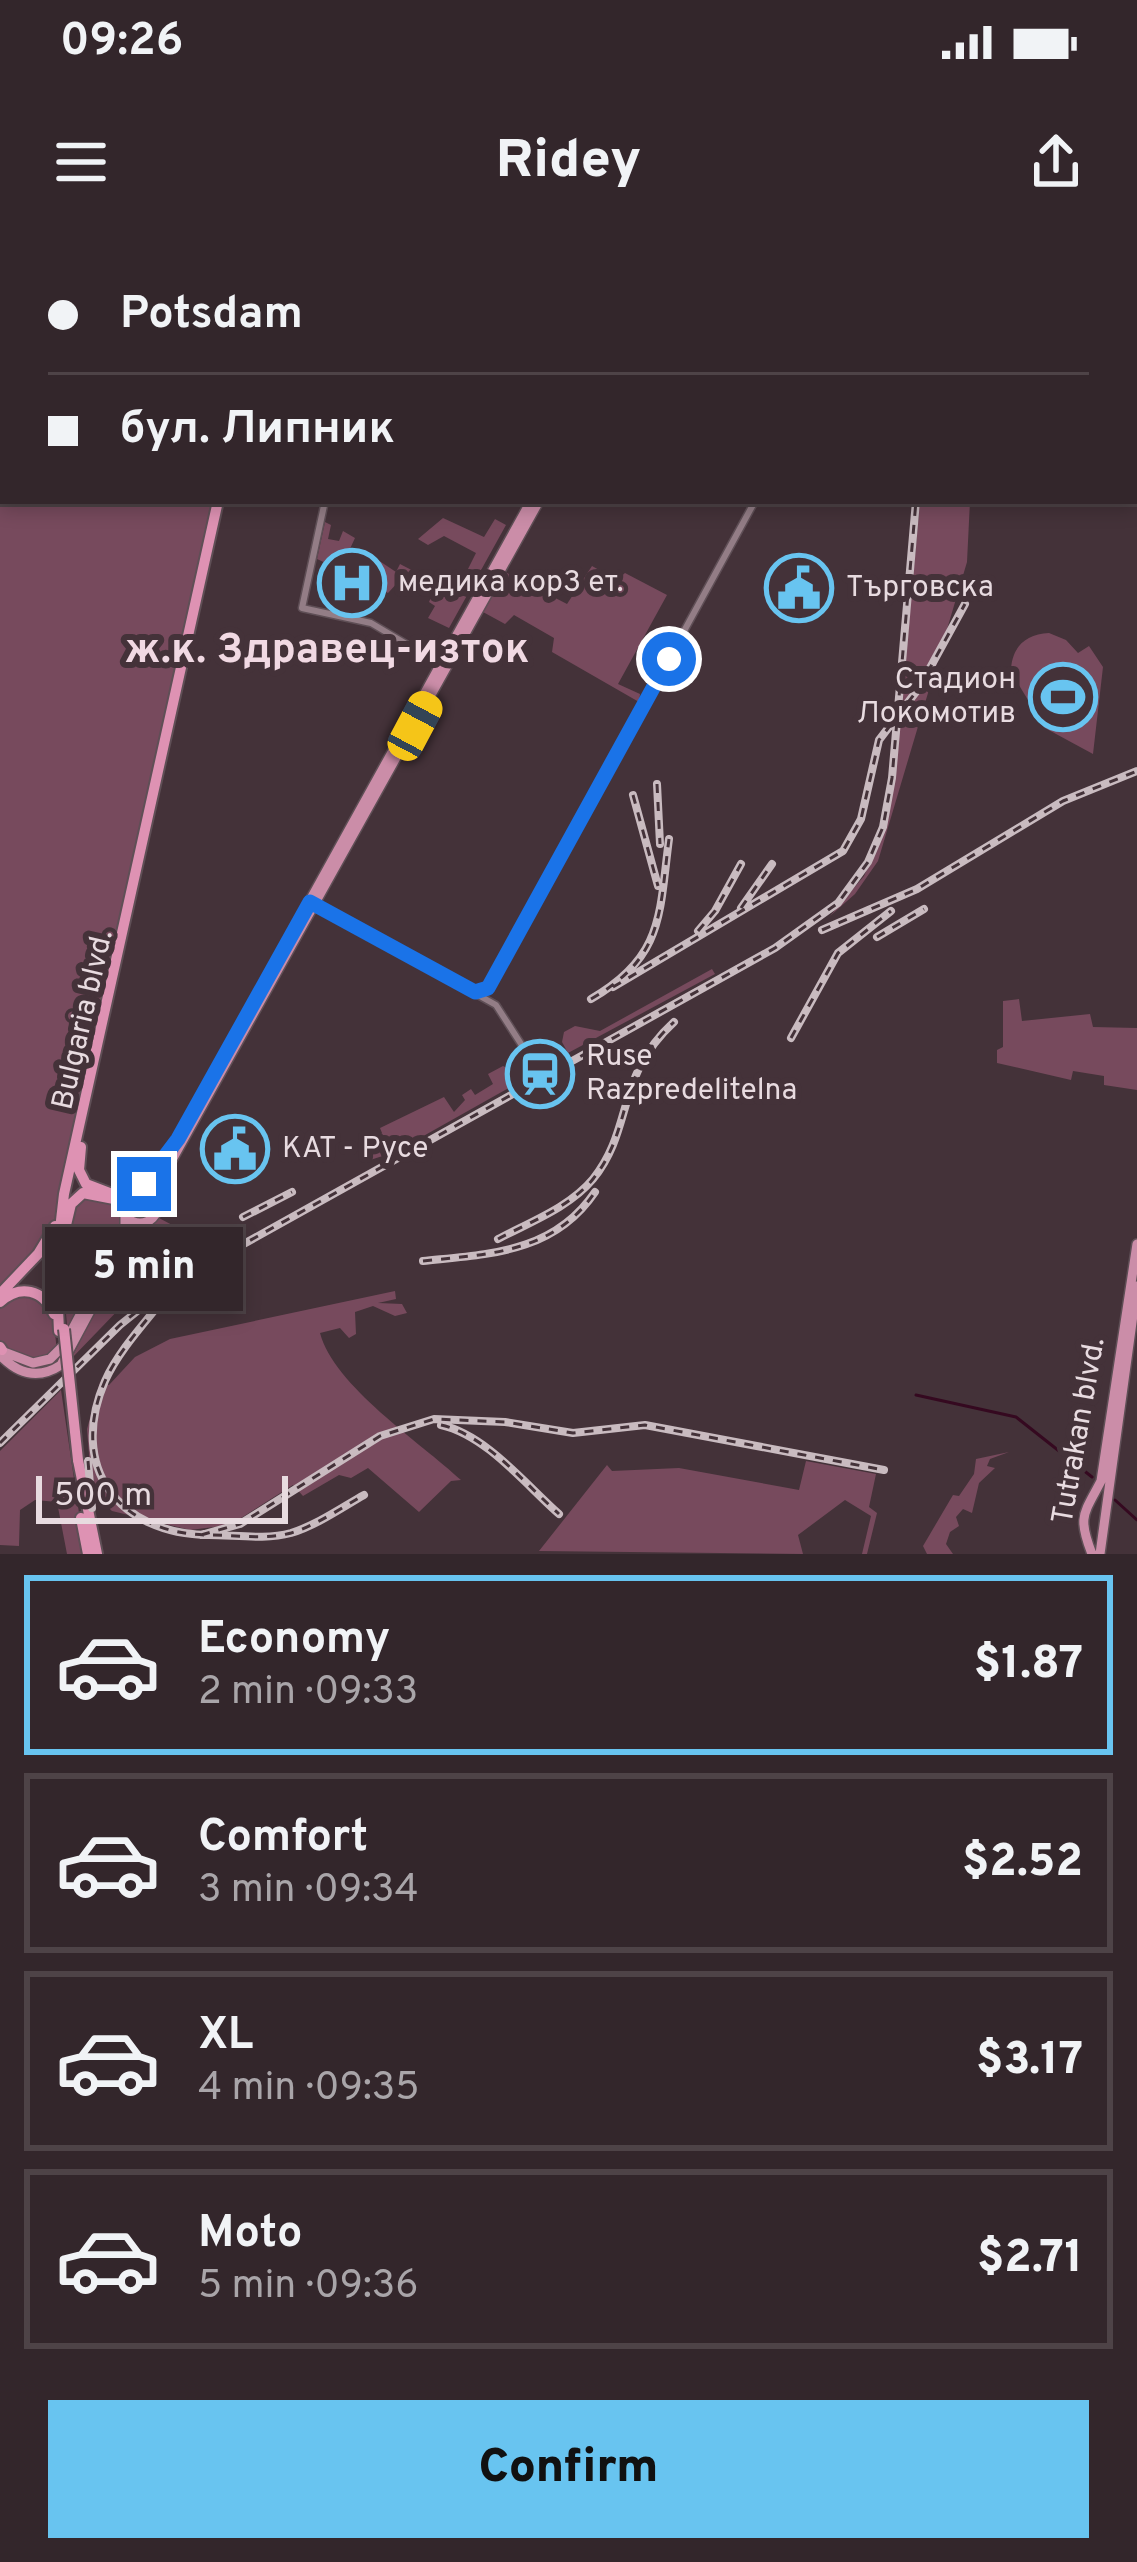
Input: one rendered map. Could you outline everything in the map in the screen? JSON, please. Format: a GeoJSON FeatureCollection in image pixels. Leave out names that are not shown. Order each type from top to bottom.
{"type":"FeatureCollection","features":[{"type":"Feature","properties":{"kind":"highway","name":"Bulgaria blvd."},"geometry":{"type":"LineString","coordinates":[[62,1330],[64,1232],[82,1137],[220,504]]}},
{"type":"Feature","properties":{"kind":"highway","name":"Bulgaria blvd."},"geometry":{"type":"LineString","coordinates":[[93,1554],[76,1461],[56,1264],[64,1194],[220,504]]}},
{"type":"Feature","properties":{"kind":"highway"},"geometry":{"type":"LineString","coordinates":[[82,1137],[79,1166],[86,1184],[114,1194],[133,1189]]}},
{"type":"Feature","properties":{"kind":"highway"},"geometry":{"type":"LineString","coordinates":[[0,1298],[50,1238],[64,1194]]}},
{"type":"Feature","properties":{"kind":"highway"},"geometry":{"type":"LineString","coordinates":[[64,1232],[71,1204],[80,1194],[112,1198],[124,1212]]}},
{"type":"Feature","properties":{"kind":"highway"},"geometry":{"type":"LineString","coordinates":[[0,1298],[16,1292],[37,1293],[62,1330]]}},
{"type":"Feature","properties":{"kind":"main road"},"geometry":{"type":"LineString","coordinates":[[1,1350],[15,1369],[33,1374],[61,1365],[133,1231],[157,1212],[158,1185],[533,504]]}},
{"type":"Feature","properties":{"kind":"main road"},"geometry":{"type":"LineString","coordinates":[[1,1350],[32,1364],[62,1349],[125,1230],[124,1212],[133,1189],[159,1169],[231,1054]]}},
{"type":"Feature","properties":{"kind":"main road"},"geometry":{"type":"LineString","coordinates":[[133,1189],[145,1188],[156,1197]]}},
{"type":"Feature","properties":{"kind":"main road"},"geometry":{"type":"LineString","coordinates":[[124,1212],[142,1223]]}},
{"type":"Feature","properties":{"kind":"main road","name":"Tutrakan blvd."},"geometry":{"type":"LineString","coordinates":[[1137,1244],[1101,1481],[1085,1504],[1085,1540],[1096,1554],[1102,1541],[1137,1286]]}},
{"type":"Feature","properties":{"kind":"main road"},"geometry":{"type":"LineString","coordinates":[[1093,1494],[1106,1503]]}},
{"type":"Feature","properties":{"kind":"main road"},"geometry":{"type":"LineString","coordinates":[[1085,1540],[1102,1541]]}},
{"type":"Feature","properties":{"kind":"street"},"geometry":{"type":"LineString","coordinates":[[324,504],[302,608],[371,623],[444,663]]}},
{"type":"Feature","properties":{"kind":"street"},"geometry":{"type":"LineString","coordinates":[[475,992],[484,991],[493,981],[753,504]]}},
{"type":"Feature","properties":{"kind":"street"},"geometry":{"type":"LineString","coordinates":[[313,903],[502,1009]]}},
{"type":"Feature","properties":{"kind":"street"},"geometry":{"type":"LineString","coordinates":[[493,981],[502,1009],[524,1047]]}},
{"type":"Feature","properties":{"kind":"shaded area"},"geometry":{"type":"Polygon","coordinates":[[[0,504],[211,504],[56,1219],[0,1292],[0,504]]]}},
{"type":"Feature","properties":{"kind":"shaded area"},"geometry":{"type":"Polygon","coordinates":[[[920,504],[970,504],[967,562],[878,861],[855,894],[830,916],[864,876],[883,833],[896,766],[920,504]]]}},
{"type":"Feature","properties":{"kind":"shaded area"},"geometry":{"type":"Polygon","coordinates":[[[443,518],[484,537],[495,519],[506,525],[449,628],[428,618],[435,606],[429,602],[432,595],[412,586],[408,593],[400,580],[388,593],[345,572],[328,587],[330,565],[317,559],[325,522],[331,525],[328,539],[339,541],[343,531],[355,538],[348,553],[362,558],[366,552],[396,572],[400,564],[444,587],[450,578],[461,583],[476,553],[444,536],[428,545],[418,539],[443,518]]]}},
{"type":"Feature","properties":{"kind":"shaded area"},"geometry":{"type":"Polygon","coordinates":[[[592,566],[617,580],[625,573],[667,595],[618,684],[640,694],[639,702],[552,652],[554,638],[514,615],[505,624],[483,612],[505,572],[567,604],[592,566]]]}},
{"type":"Feature","properties":{"kind":"shaded area","name":"Стадион Локомотив"},"geometry":{"type":"Polygon","coordinates":[[[1049,633],[1066,640],[1078,653],[1089,646],[1103,667],[1093,754],[1045,728],[1011,672],[1021,644],[1049,633]]]}},
{"type":"Feature","properties":{"kind":"shaded area"},"geometry":{"type":"Polygon","coordinates":[[[712,969],[715,974],[568,1053],[562,1042],[564,1032],[575,1026],[600,1031],[712,969]]]}},
{"type":"Feature","properties":{"kind":"shaded area"},"geometry":{"type":"Polygon","coordinates":[[[1019,999],[1022,1021],[1090,1014],[1093,1027],[1137,1028],[1137,1090],[1104,1085],[1104,1076],[1073,1071],[1071,1080],[997,1063],[997,1050],[1003,1047],[1003,1001],[1019,999]]]}},
{"type":"Feature","properties":{"kind":"shaded area"},"geometry":{"type":"Polygon","coordinates":[[[515,1060],[523,1080],[395,1152],[364,1162],[367,1153],[390,1145],[388,1140],[380,1145],[375,1136],[382,1133],[380,1128],[444,1097],[454,1112],[465,1100],[462,1095],[471,1089],[475,1095],[493,1084],[488,1074],[503,1066],[514,1071],[510,1063],[515,1060]]]}},
{"type":"Feature","properties":{"kind":"shaded area"},"geometry":{"type":"Polygon","coordinates":[[[79,1198],[118,1204],[124,1225],[68,1337],[64,1247],[79,1198]]]}},
{"type":"Feature","properties":{"kind":"shaded area"},"geometry":{"type":"Polygon","coordinates":[[[159,1218],[191,1235],[206,1254],[125,1303],[71,1359],[135,1233],[159,1218]]]}},
{"type":"Feature","properties":{"kind":"shaded area"},"geometry":{"type":"Polygon","coordinates":[[[395,1291],[396,1299],[378,1303],[402,1304],[407,1313],[395,1316],[373,1306],[355,1312],[356,1334],[349,1338],[340,1328],[320,1333],[328,1353],[360,1393],[461,1480],[451,1481],[419,1512],[368,1468],[351,1478],[339,1475],[303,1496],[293,1485],[230,1525],[190,1530],[112,1511],[92,1492],[87,1429],[100,1382],[109,1385],[135,1357],[170,1339],[395,1291]]]}},
{"type":"Feature","properties":{"kind":"shaded area"},"geometry":{"type":"Polygon","coordinates":[[[35,1295],[53,1314],[57,1352],[51,1358],[20,1360],[0,1344],[0,1306],[8,1298],[35,1295]]]}},
{"type":"Feature","properties":{"kind":"shaded area"},"geometry":{"type":"Polygon","coordinates":[[[61,1390],[85,1554],[67,1554],[57,1502],[35,1500],[20,1510],[19,1546],[0,1545],[0,1451],[61,1390]]]}},
{"type":"Feature","properties":{"kind":"shaded area"},"geometry":{"type":"Polygon","coordinates":[[[1009,1452],[990,1459],[987,1466],[995,1468],[979,1483],[972,1513],[963,1509],[956,1517],[959,1526],[950,1532],[946,1544],[953,1554],[927,1554],[923,1546],[953,1495],[959,1496],[974,1474],[976,1459],[1009,1452]]]}},
{"type":"Feature","properties":{"kind":"shaded area"},"geometry":{"type":"Polygon","coordinates":[[[806,1461],[876,1474],[869,1507],[877,1513],[867,1554],[862,1554],[871,1516],[845,1500],[798,1535],[803,1554],[539,1551],[607,1465],[612,1471],[679,1468],[799,1490],[806,1461]]]}},
{"type":"Feature","properties":{"kind":"waterway"},"geometry":{"type":"LineString","coordinates":[[916,1395],[1016,1417],[1092,1477]]}},
{"type":"Feature","properties":{"kind":"waterway"},"geometry":{"type":"LineString","coordinates":[[1115,1500],[1137,1520]]}},
{"type":"Feature","properties":{"kind":"railway"},"geometry":{"type":"LineString","coordinates":[[0,1443],[120,1325],[170,1285],[775,948],[838,903],[868,862],[883,827],[892,778],[916,504]]}},
{"type":"Feature","properties":{"kind":"railway"},"geometry":{"type":"LineString","coordinates":[[613,987],[843,851],[861,819],[879,740],[919,688],[965,604]]}},
{"type":"Feature","properties":{"kind":"railway"},"geometry":{"type":"LineString","coordinates":[[822,930],[917,889],[1063,801],[1137,771]]}},
{"type":"Feature","properties":{"kind":"railway"},"geometry":{"type":"LineString","coordinates":[[657,784],[660,844]]}},
{"type":"Feature","properties":{"kind":"railway"},"geometry":{"type":"LineString","coordinates":[[633,795],[658,886]]}},
{"type":"Feature","properties":{"kind":"railway"},"geometry":{"type":"LineString","coordinates":[[591,999],[633,967],[654,932],[669,839]]}},
{"type":"Feature","properties":{"kind":"railway"},"geometry":{"type":"LineString","coordinates":[[698,931],[741,864]]}},
{"type":"Feature","properties":{"kind":"railway"},"geometry":{"type":"LineString","coordinates":[[741,908],[772,864]]}},
{"type":"Feature","properties":{"kind":"railway"},"geometry":{"type":"LineString","coordinates":[[877,937],[924,909]]}},
{"type":"Feature","properties":{"kind":"railway"},"geometry":{"type":"LineString","coordinates":[[791,1038],[838,953],[891,911]]}},
{"type":"Feature","properties":{"kind":"railway"},"geometry":{"type":"LineString","coordinates":[[498,1239],[561,1206],[593,1179],[615,1141],[642,1062],[674,1022]]}},
{"type":"Feature","properties":{"kind":"railway"},"geometry":{"type":"LineString","coordinates":[[243,1217],[292,1192]]}},
{"type":"Feature","properties":{"kind":"railway"},"geometry":{"type":"LineString","coordinates":[[423,1261],[496,1252],[540,1239],[579,1212],[595,1192]]}},
{"type":"Feature","properties":{"kind":"railway"},"geometry":{"type":"LineString","coordinates":[[158,1306],[116,1361],[95,1412],[98,1467],[109,1490],[126,1509],[177,1532],[271,1536],[310,1526],[364,1495]]}},
{"type":"Feature","properties":{"kind":"railway"},"geometry":{"type":"LineString","coordinates":[[201,1535],[240,1524],[380,1436],[434,1419],[505,1422],[573,1433],[645,1425],[884,1470]]}},
{"type":"Feature","properties":{"kind":"railway"},"geometry":{"type":"LineString","coordinates":[[441,1425],[489,1450],[559,1514]]}},
{"type":"Feature","properties":{"kind":"railway"},"geometry":{"type":"LineString","coordinates":[[88,1461],[92,1508]]}},
{"type":"Feature","properties":{"kind":"place","name":"медика кор3 ет."},"geometry":{"type":"Point","coordinates":[352,583]}},
{"type":"Feature","properties":{"kind":"place","name":"Търговска"},"geometry":{"type":"Point","coordinates":[799,588]}},
{"type":"Feature","properties":{"kind":"place","name":"Стадион Локомотив"},"geometry":{"type":"Point","coordinates":[1063,697]}},
{"type":"Feature","properties":{"kind":"place","name":"Ruse Razpredelitelna"},"geometry":{"type":"Point","coordinates":[540,1074]}},
{"type":"Feature","properties":{"kind":"place","name":"КАТ - Русе"},"geometry":{"type":"Point","coordinates":[235,1149]}},
{"type":"Feature","properties":{"kind":"district","name":"ж.к. Здравец-изток"},"geometry":{"type":"Point","coordinates":[327,651]}},
{"type":"Feature","properties":{"kind":"route"},"geometry":{"type":"LineString","coordinates":[[144,1184],[178,1139],[310,902],[475,992],[488,988],[669,659]]}}]}
